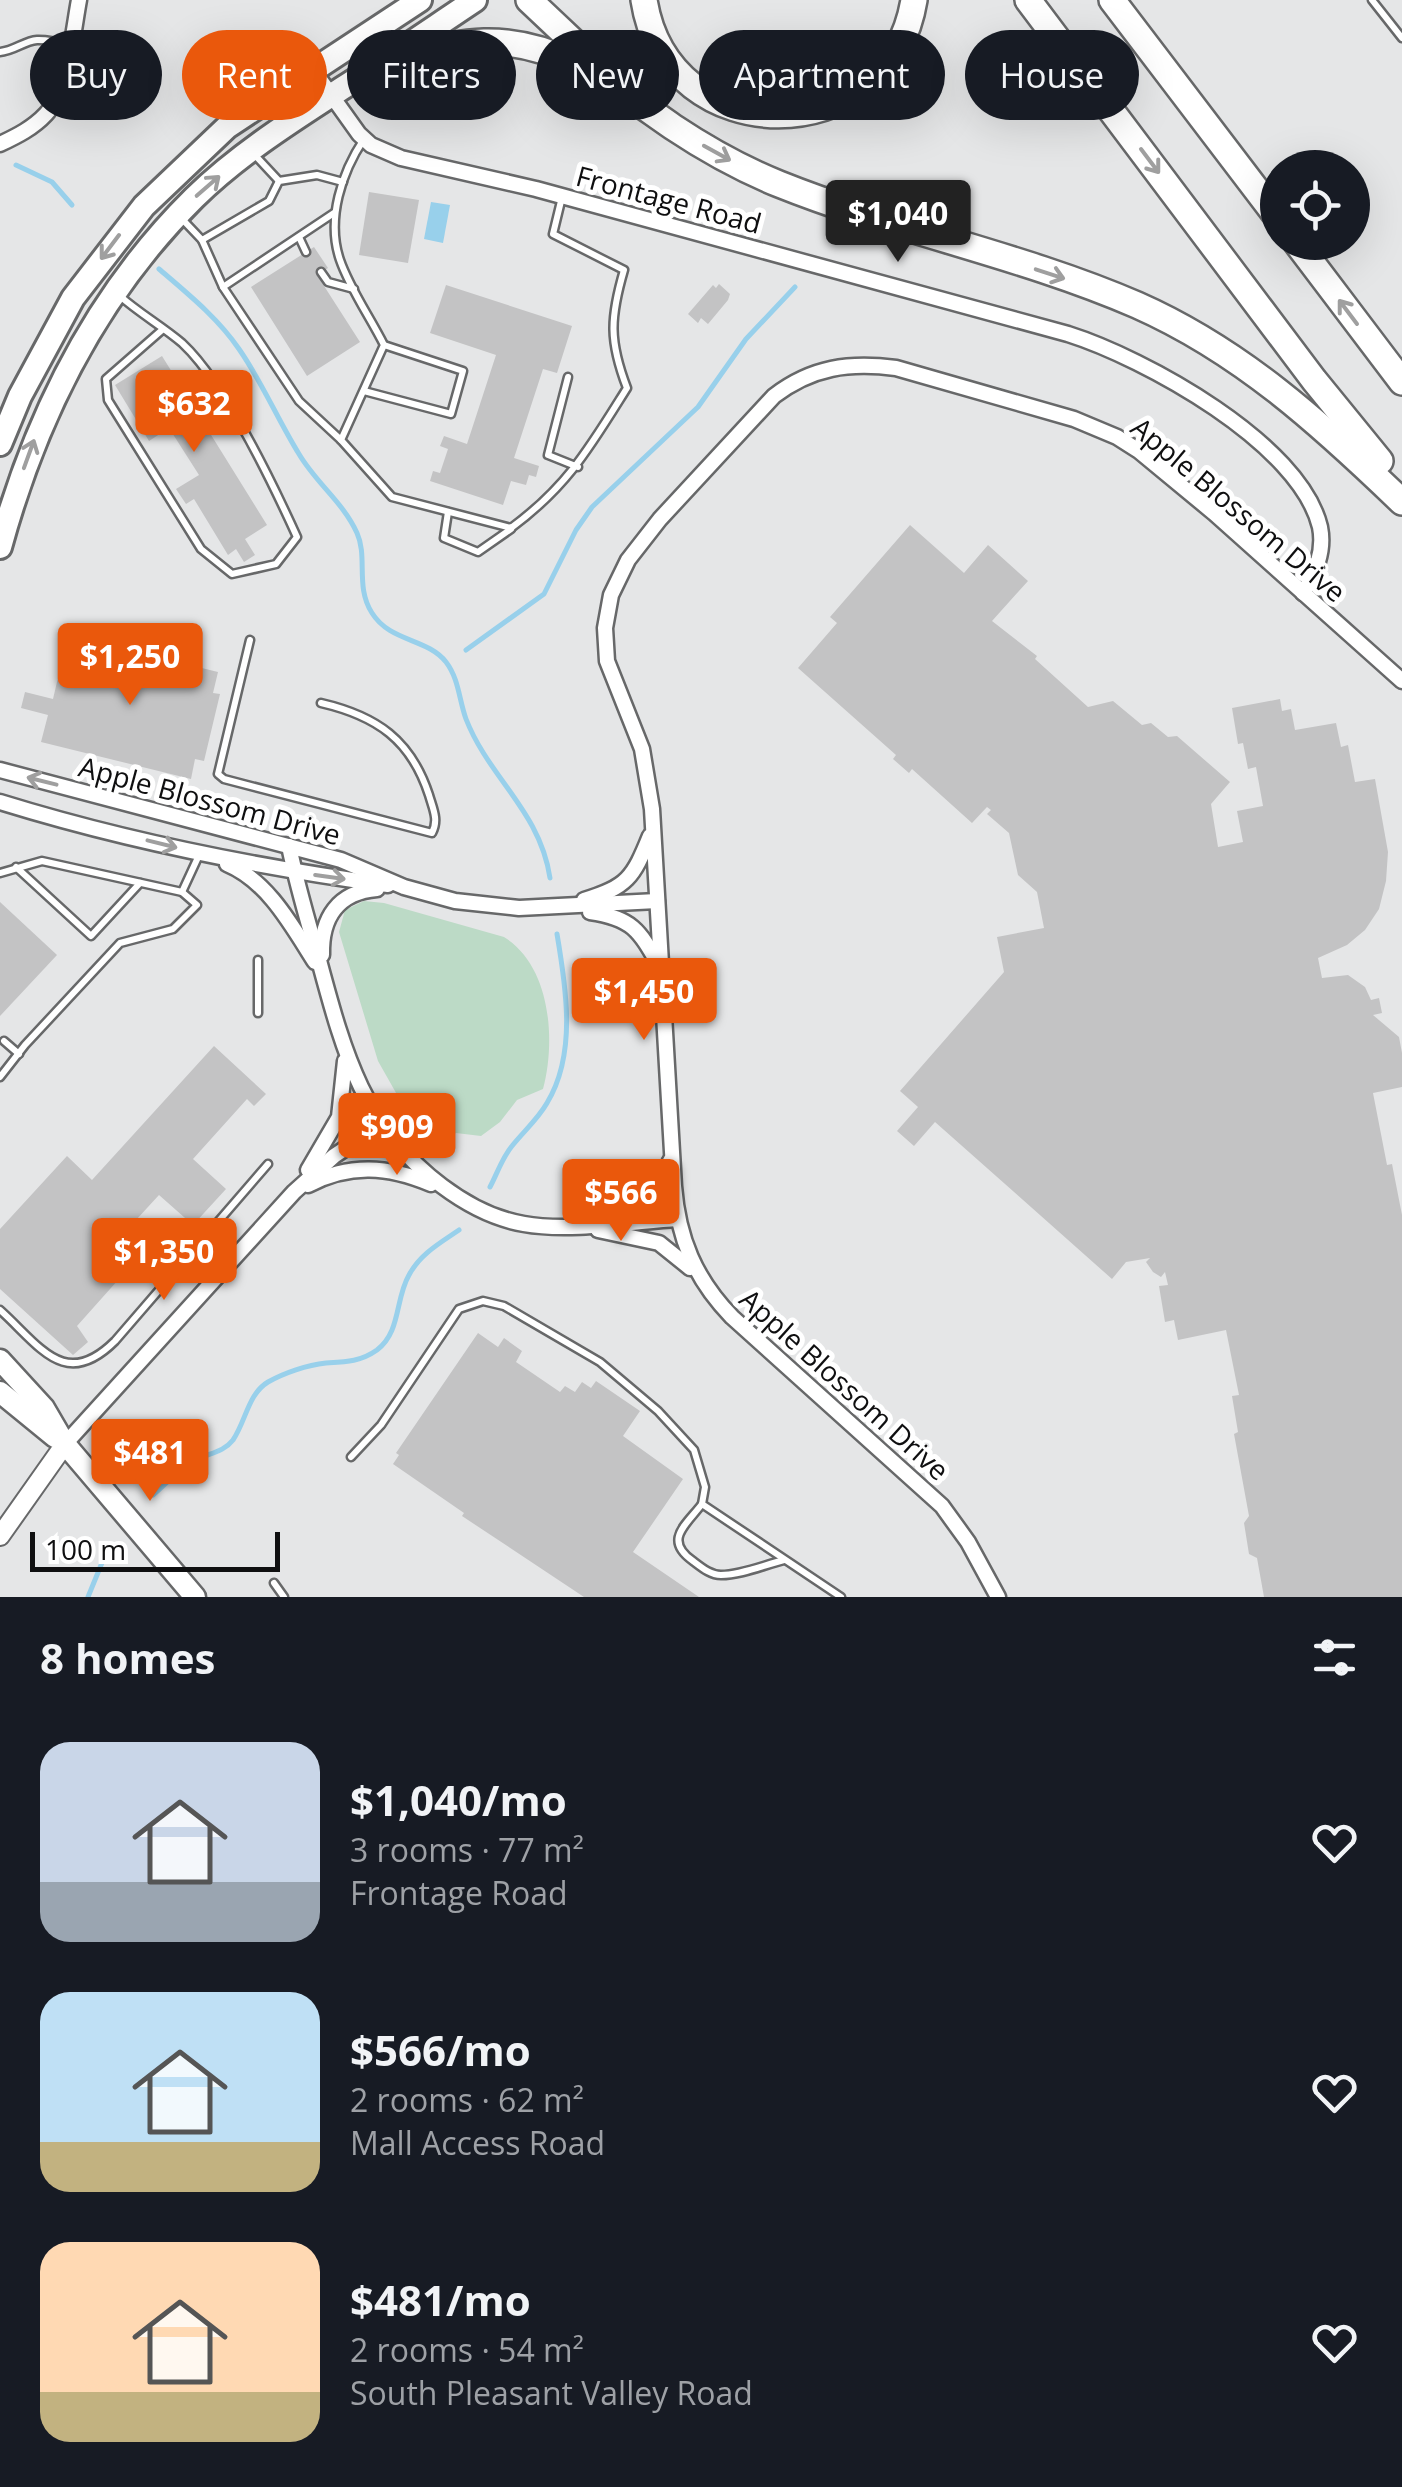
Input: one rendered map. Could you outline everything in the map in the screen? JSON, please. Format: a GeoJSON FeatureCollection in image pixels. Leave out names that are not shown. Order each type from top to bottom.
{"type":"FeatureCollection","features":[{"type":"Feature","properties":{"kind":"highway"},"geometry":{"type":"LineString","coordinates":[[530,0],[562,30]]}},
{"type":"Feature","properties":{"kind":"highway"},"geometry":{"type":"LineString","coordinates":[[644,0],[652,32],[680,76],[724,104],[769,115],[829,108],[871,83],[897,49],[914,0]]}},
{"type":"Feature","properties":{"kind":"highway"},"geometry":{"type":"LineString","coordinates":[[1028,0],[1314,380],[1402,488]]}},
{"type":"Feature","properties":{"kind":"highway"},"geometry":{"type":"LineString","coordinates":[[1112,0],[1260,194]]}},
{"type":"Feature","properties":{"kind":"highway"},"geometry":{"type":"LineString","coordinates":[[665,120],[713,152],[774,182],[857,213],[1102,292],[1172,323],[1269,382],[1339,441],[1402,502]]}},
{"type":"Feature","properties":{"kind":"highway"},"geometry":{"type":"LineString","coordinates":[[1310,260],[1402,382]]}},
{"type":"Feature","properties":{"kind":"main road"},"geometry":{"type":"LineString","coordinates":[[327,61],[420,0]]}},
{"type":"Feature","properties":{"kind":"main road"},"geometry":{"type":"LineString","coordinates":[[430,30],[474,0]]}},
{"type":"Feature","properties":{"kind":"main road"},"geometry":{"type":"LineString","coordinates":[[0,547],[32,445],[53,397],[115,292],[178,216],[251,150],[347,85]]}},
{"type":"Feature","properties":{"kind":"main road"},"geometry":{"type":"LineString","coordinates":[[0,444],[46,345],[73,298],[116,239],[144,206],[238,120]]}},
{"type":"Feature","properties":{"kind":"main road"},"geometry":{"type":"LineString","coordinates":[[0,1360],[44,1408],[65,1444],[196,1597]]}},
{"type":"Feature","properties":{"kind":"main road"},"geometry":{"type":"LineString","coordinates":[[0,1392],[65,1444]]}},
{"type":"Feature","properties":{"kind":"street"},"geometry":{"type":"LineString","coordinates":[[73,30],[80,0]]}},
{"type":"Feature","properties":{"kind":"street","name":"Frontage Road"},"geometry":{"type":"LineString","coordinates":[[327,88],[364,139],[401,158],[562,196],[1068,334],[1151,367],[1227,416],[1268,452],[1313,510],[1320,533],[1317,568],[1303,593]]}},
{"type":"Feature","properties":{"kind":"street"},"geometry":{"type":"LineString","coordinates":[[2,144],[39,120]]}},
{"type":"Feature","properties":{"kind":"street","name":"Apple Blossom Drive"},"geometry":{"type":"LineString","coordinates":[[998,1597],[968,1542],[942,1506],[738,1322],[701,1279],[688,1254],[677,1219],[653,830],[642,748],[607,660],[605,628],[614,586],[660,518],[757,412],[788,386],[823,369],[857,364],[896,368],[1104,430],[1159,467],[1402,682]]}},
{"type":"Feature","properties":{"kind":"street","name":"Apple Blossom Drive"},"geometry":{"type":"LineString","coordinates":[[0,770],[341,860],[404,887]]}},
{"type":"Feature","properties":{"kind":"street","name":"Apple Blossom Drive"},"geometry":{"type":"LineString","coordinates":[[0,802],[200,853],[294,872],[404,887],[487,906],[560,907],[658,901]]}},
{"type":"Feature","properties":{"kind":"street"},"geometry":{"type":"LineString","coordinates":[[560,907],[623,885],[636,868],[653,830]]}},
{"type":"Feature","properties":{"kind":"street"},"geometry":{"type":"LineString","coordinates":[[289,846],[345,1051],[380,1124],[410,1160],[451,1193]]}},
{"type":"Feature","properties":{"kind":"street"},"geometry":{"type":"LineString","coordinates":[[200,853],[254,880],[292,926],[323,976]]}},
{"type":"Feature","properties":{"kind":"street"},"geometry":{"type":"LineString","coordinates":[[323,976],[322,938],[331,911],[340,901],[365,890],[404,887]]}},
{"type":"Feature","properties":{"kind":"street"},"geometry":{"type":"LineString","coordinates":[[560,907],[628,922],[643,937],[661,969]]}},
{"type":"Feature","properties":{"kind":"street"},"geometry":{"type":"LineString","coordinates":[[294,1192],[339,1117],[345,1051]]}},
{"type":"Feature","properties":{"kind":"street"},"geometry":{"type":"LineString","coordinates":[[0,1536],[65,1444],[294,1192],[334,1156],[380,1124]]}},
{"type":"Feature","properties":{"kind":"street"},"geometry":{"type":"LineString","coordinates":[[562,1225],[644,1206],[660,1185],[672,1155]]}},
{"type":"Feature","properties":{"kind":"street"},"geometry":{"type":"LineString","coordinates":[[294,1192],[324,1177],[374,1168],[396,1171],[508,1220],[536,1226],[677,1219]]}},
{"type":"Feature","properties":{"kind":"street"},"geometry":{"type":"LineString","coordinates":[[562,1225],[660,1242],[701,1279]]}},
{"type":"Feature","properties":{"kind":"lane"},"geometry":{"type":"LineString","coordinates":[[1372,0],[1402,38]]}},
{"type":"Feature","properties":{"kind":"lane"},"geometry":{"type":"LineString","coordinates":[[0,52],[30,43]]}},
{"type":"Feature","properties":{"kind":"lane"},"geometry":{"type":"LineString","coordinates":[[364,139],[347,164],[336,212],[339,258],[384,345],[462,371],[450,414],[364,391]]}},
{"type":"Feature","properties":{"kind":"lane"},"geometry":{"type":"LineString","coordinates":[[251,150],[279,181]]}},
{"type":"Feature","properties":{"kind":"lane"},"geometry":{"type":"LineString","coordinates":[[279,181],[318,174],[343,182]]}},
{"type":"Feature","properties":{"kind":"lane"},"geometry":{"type":"LineString","coordinates":[[202,240],[269,201],[279,181]]}},
{"type":"Feature","properties":{"kind":"lane"},"geometry":{"type":"LineString","coordinates":[[448,512],[444,538],[478,552],[546,503],[578,467],[627,388],[614,354],[611,313],[624,270],[554,234],[562,196]]}},
{"type":"Feature","properties":{"kind":"lane"},"geometry":{"type":"LineString","coordinates":[[223,287],[336,212]]}},
{"type":"Feature","properties":{"kind":"lane"},"geometry":{"type":"LineString","coordinates":[[178,216],[202,240],[223,287],[300,401],[392,498],[511,528]]}},
{"type":"Feature","properties":{"kind":"lane"},"geometry":{"type":"LineString","coordinates":[[299,237],[306,252]]}},
{"type":"Feature","properties":{"kind":"lane"},"geometry":{"type":"LineString","coordinates":[[321,272],[328,282],[355,289]]}},
{"type":"Feature","properties":{"kind":"lane"},"geometry":{"type":"LineString","coordinates":[[115,292],[183,344],[218,387],[297,536],[276,564],[232,574],[201,549],[108,400],[106,378],[162,330]]}},
{"type":"Feature","properties":{"kind":"lane"},"geometry":{"type":"LineString","coordinates":[[340,440],[384,345]]}},
{"type":"Feature","properties":{"kind":"lane"},"geometry":{"type":"LineString","coordinates":[[568,377],[548,455],[578,467]]}},
{"type":"Feature","properties":{"kind":"lane"},"geometry":{"type":"LineString","coordinates":[[250,640],[218,774],[224,779],[432,833],[436,817],[416,760],[365,715],[321,703]]}},
{"type":"Feature","properties":{"kind":"lane"},"geometry":{"type":"LineString","coordinates":[[182,892],[200,853]]}},
{"type":"Feature","properties":{"kind":"lane"},"geometry":{"type":"LineString","coordinates":[[0,873],[42,862],[182,892],[197,905],[178,926],[120,943],[0,1077]]}},
{"type":"Feature","properties":{"kind":"lane"},"geometry":{"type":"LineString","coordinates":[[16,867],[92,936],[141,882]]}},
{"type":"Feature","properties":{"kind":"lane"},"geometry":{"type":"LineString","coordinates":[[258,960],[258,1013]]}},
{"type":"Feature","properties":{"kind":"lane"},"geometry":{"type":"LineString","coordinates":[[4,1040],[19,1054]]}},
{"type":"Feature","properties":{"kind":"lane"},"geometry":{"type":"LineString","coordinates":[[0,1310],[56,1359],[72,1365],[91,1360],[115,1341],[268,1164]]}},
{"type":"Feature","properties":{"kind":"lane"},"geometry":{"type":"LineString","coordinates":[[351,1457],[381,1425],[458,1309],[483,1302],[504,1306],[600,1362],[658,1411],[694,1450],[705,1487],[702,1504],[678,1535],[682,1554],[719,1575],[785,1560]]}},
{"type":"Feature","properties":{"kind":"lane"},"geometry":{"type":"LineString","coordinates":[[702,1504],[841,1597]]}},
{"type":"Feature","properties":{"kind":"lane"},"geometry":{"type":"LineString","coordinates":[[274,1583],[284,1597]]}},
{"type":"Feature","properties":{"kind":"green space"},"geometry":{"type":"Polygon","coordinates":[[[364,901],[384,903],[504,937],[532,966],[549,1027],[543,1089],[517,1100],[500,1122],[481,1136],[456,1133],[447,1139],[433,1138],[404,1107],[378,1061],[339,932],[345,910],[364,901]]]}},
{"type":"Feature","properties":{"kind":"water"},"geometry":{"type":"Polygon","coordinates":[[[431,202],[450,205],[443,243],[424,239],[431,202]]]}},
{"type":"Feature","properties":{"kind":"building"},"geometry":{"type":"Polygon","coordinates":[[[369,192],[419,200],[408,263],[359,255],[369,192]]]}},
{"type":"Feature","properties":{"kind":"building"},"geometry":{"type":"Polygon","coordinates":[[[314,247],[328,268],[317,275],[360,342],[307,376],[251,287],[314,247]]]}},
{"type":"Feature","properties":{"kind":"building"},"geometry":{"type":"Polygon","coordinates":[[[719,284],[730,294],[728,300],[708,324],[701,318],[698,323],[688,314],[713,285],[716,288],[719,284]]]}},
{"type":"Feature","properties":{"kind":"building"},"geometry":{"type":"Polygon","coordinates":[[[446,285],[572,326],[557,373],[543,369],[514,458],[539,466],[536,477],[529,475],[526,485],[511,481],[503,505],[430,481],[433,471],[440,473],[448,449],[440,446],[444,436],[467,444],[496,355],[430,333],[446,285]]]}},
{"type":"Feature","properties":{"kind":"building"},"geometry":{"type":"Polygon","coordinates":[[[162,356],[267,525],[245,539],[255,555],[244,562],[236,549],[228,555],[194,499],[186,504],[176,489],[199,475],[169,428],[149,441],[115,385],[162,356]]]}},
{"type":"Feature","properties":{"kind":"building"},"geometry":{"type":"Polygon","coordinates":[[[910,525],[964,573],[988,545],[1028,581],[992,621],[1037,656],[1035,659],[1088,707],[1113,701],[1142,725],[1151,723],[1168,737],[1177,736],[1230,782],[1211,804],[1218,847],[1243,842],[1237,811],[1263,806],[1256,767],[1248,769],[1243,743],[1238,744],[1232,708],[1280,699],[1282,711],[1291,709],[1295,730],[1336,723],[1341,747],[1348,745],[1355,782],[1375,779],[1388,852],[1379,909],[1365,930],[1347,945],[1318,958],[1322,978],[1348,975],[1365,987],[1371,1000],[1379,998],[1382,1013],[1373,1015],[1399,1037],[1402,1053],[1402,1087],[1373,1093],[1387,1165],[1392,1164],[1402,1215],[1402,1597],[1264,1597],[1257,1558],[1249,1554],[1244,1523],[1249,1516],[1234,1434],[1238,1432],[1232,1396],[1239,1395],[1226,1330],[1178,1340],[1174,1320],[1165,1322],[1159,1286],[1168,1285],[1165,1272],[1161,1277],[1153,1272],[1146,1262],[1150,1258],[1126,1262],[1112,1279],[935,1122],[914,1146],[897,1131],[918,1107],[900,1091],[1004,972],[997,937],[1044,928],[1037,892],[1018,875],[1009,833],[987,814],[991,810],[987,807],[972,823],[912,769],[909,773],[893,759],[896,755],[798,668],[837,623],[830,617],[910,525]]]}},
{"type":"Feature","properties":{"kind":"building"},"geometry":{"type":"Polygon","coordinates":[[[68,635],[218,672],[213,693],[220,694],[204,761],[195,759],[191,779],[41,742],[48,715],[21,708],[25,692],[53,699],[68,635]]]}},
{"type":"Feature","properties":{"kind":"building"},"geometry":{"type":"Polygon","coordinates":[[[0,902],[57,955],[0,1016],[0,902]]]}},
{"type":"Feature","properties":{"kind":"building"},"geometry":{"type":"Polygon","coordinates":[[[214,1046],[266,1094],[254,1106],[247,1099],[193,1159],[226,1189],[193,1225],[159,1195],[136,1220],[172,1253],[150,1275],[135,1261],[77,1326],[88,1342],[73,1355],[0,1289],[0,1229],[67,1156],[92,1180],[214,1046]]]}},
{"type":"Feature","properties":{"kind":"building"},"geometry":{"type":"Polygon","coordinates":[[[478,1333],[498,1347],[504,1338],[522,1351],[516,1362],[560,1392],[565,1386],[575,1392],[582,1382],[591,1388],[596,1381],[640,1411],[623,1436],[683,1479],[633,1552],[699,1597],[584,1597],[462,1516],[464,1513],[393,1464],[399,1455],[396,1453],[478,1333]]]}},
{"type":"Feature","properties":{"kind":"waterway"},"geometry":{"type":"LineString","coordinates":[[16,165],[52,182],[72,205]]}},
{"type":"Feature","properties":{"kind":"waterway"},"geometry":{"type":"LineString","coordinates":[[159,269],[202,306],[231,338],[291,441],[351,522],[360,542],[364,593],[372,613],[388,630],[429,648],[446,662],[476,740],[536,833],[550,878]]}},
{"type":"Feature","properties":{"kind":"waterway"},"geometry":{"type":"LineString","coordinates":[[466,650],[544,594],[592,507],[698,407],[746,339],[795,287]]}},
{"type":"Feature","properties":{"kind":"waterway"},"geometry":{"type":"LineString","coordinates":[[490,1187],[508,1151],[547,1103],[562,1063],[567,1020],[557,934]]}},
{"type":"Feature","properties":{"kind":"waterway"},"geometry":{"type":"LineString","coordinates":[[153,1495],[188,1464],[229,1444],[256,1393],[268,1382],[319,1364],[352,1361],[377,1350],[390,1334],[414,1268],[459,1230]]}},
{"type":"Feature","properties":{"kind":"waterway"},"geometry":{"type":"LineString","coordinates":[[88,1597],[108,1548]]}}]}
